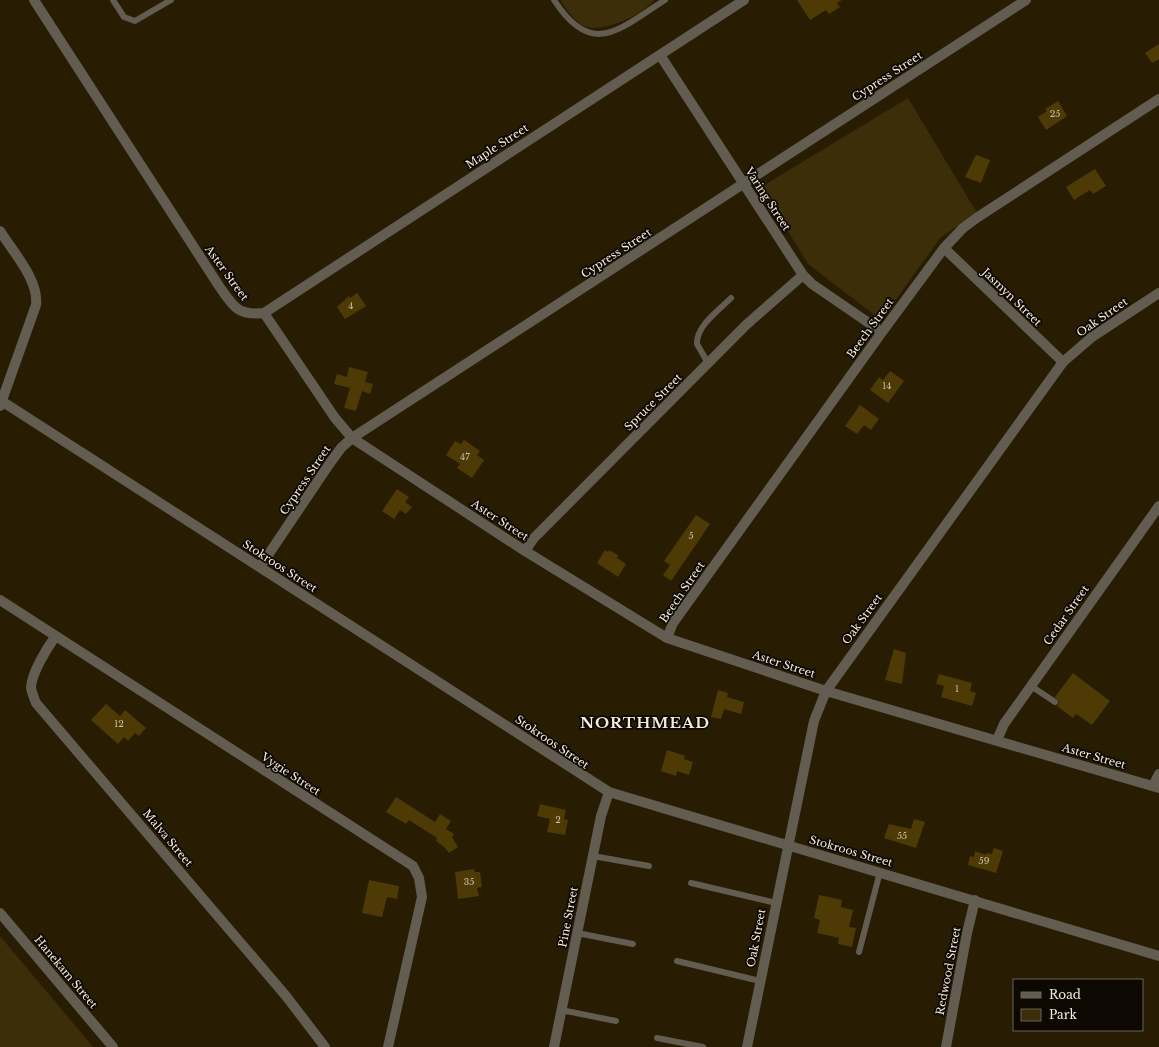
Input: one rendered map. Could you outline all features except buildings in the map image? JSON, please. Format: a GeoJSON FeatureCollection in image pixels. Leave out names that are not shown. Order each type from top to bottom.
{"type":"FeatureCollection","features":[{"type":"Feature","properties":{"kind":"street","name":"Aster Street"},"geometry":{"type":"LineString","coordinates":[[34,0],[233,305],[237,310],[247,314],[264,313],[335,418],[352,438],[526,551],[667,638],[826,691],[1156,787]]}},
{"type":"Feature","properties":{"kind":"street","name":"Maple Street"},"geometry":{"type":"LineString","coordinates":[[264,313],[744,0]]}},
{"type":"Feature","properties":{"kind":"street","name":"Cypress Street"},"geometry":{"type":"LineString","coordinates":[[260,567],[330,463],[341,448],[352,438],[1026,0]]}},
{"type":"Feature","properties":{"kind":"street","name":"Varing Street"},"geometry":{"type":"LineString","coordinates":[[660,55],[803,275],[812,284],[882,332]]}},
{"type":"Feature","properties":{"kind":"street","name":"Beech Street"},"geometry":{"type":"LineString","coordinates":[[667,638],[674,624],[882,332],[944,248],[963,228],[978,217],[1159,99]]}},
{"type":"Feature","properties":{"kind":"street"},"geometry":{"type":"LineString","coordinates":[[0,231],[34,283],[37,298],[1,402]]}},
{"type":"Feature","properties":{"kind":"street","name":"Jasmyn Street"},"geometry":{"type":"LineString","coordinates":[[944,248],[1063,362]]}},
{"type":"Feature","properties":{"kind":"street","name":"Spruce Street"},"geometry":{"type":"LineString","coordinates":[[526,551],[534,538],[708,363],[752,320],[803,275]]}},
{"type":"Feature","properties":{"kind":"street","name":"Oak Street"},"geometry":{"type":"LineString","coordinates":[[747,1047],[814,721],[826,691],[1063,362],[1092,337],[1159,293]]}},
{"type":"Feature","properties":{"kind":"street","name":"Stokroos Street"},"geometry":{"type":"LineString","coordinates":[[1,402],[609,792],[788,844],[1159,956]]}},
{"type":"Feature","properties":{"kind":"street","name":"Cedar Street"},"geometry":{"type":"LineString","coordinates":[[997,740],[1004,724],[1159,506]]}},
{"type":"Feature","properties":{"kind":"street","name":"Vygie Street"},"geometry":{"type":"LineString","coordinates":[[0,600],[55,637],[413,866],[419,878],[422,897],[388,1047]]}},
{"type":"Feature","properties":{"kind":"street","name":"Malva Street"},"geometry":{"type":"LineString","coordinates":[[55,637],[48,647],[33,680],[32,694],[36,702],[286,996],[325,1047]]}},
{"type":"Feature","properties":{"kind":"street"},"geometry":{"type":"LineString","coordinates":[[1156,787],[1159,774]]}},
{"type":"Feature","properties":{"kind":"street","name":"Pine Street"},"geometry":{"type":"LineString","coordinates":[[554,1047],[601,816],[609,792]]}},
{"type":"Feature","properties":{"kind":"street","name":"Redwood Street"},"geometry":{"type":"LineString","coordinates":[[946,1047],[967,933],[975,900]]}},
{"type":"Feature","properties":{"kind":"street","name":"Hanekam Street"},"geometry":{"type":"LineString","coordinates":[[0,913],[114,1047]]}},
{"type":"Feature","properties":{"kind":"lane"},"geometry":{"type":"LineString","coordinates":[[113,0],[124,17],[135,21],[171,0]]}},
{"type":"Feature","properties":{"kind":"lane"},"geometry":{"type":"LineString","coordinates":[[554,0],[573,25],[588,33],[602,35],[617,30],[665,0]]}},
{"type":"Feature","properties":{"kind":"lane"},"geometry":{"type":"LineString","coordinates":[[708,363],[697,344],[700,333],[708,321],[731,298]]}},
{"type":"Feature","properties":{"kind":"lane"},"geometry":{"type":"LineString","coordinates":[[1031,686],[1055,702]]}},
{"type":"Feature","properties":{"kind":"lane"},"geometry":{"type":"LineString","coordinates":[[593,856],[649,866]]}},
{"type":"Feature","properties":{"kind":"lane"},"geometry":{"type":"LineString","coordinates":[[859,952],[880,872]]}},
{"type":"Feature","properties":{"kind":"lane"},"geometry":{"type":"LineString","coordinates":[[691,883],[776,903]]}},
{"type":"Feature","properties":{"kind":"lane"},"geometry":{"type":"LineString","coordinates":[[577,933],[633,944]]}},
{"type":"Feature","properties":{"kind":"lane"},"geometry":{"type":"LineString","coordinates":[[677,961],[760,982]]}},
{"type":"Feature","properties":{"kind":"lane"},"geometry":{"type":"LineString","coordinates":[[561,1010],[616,1021]]}},
{"type":"Feature","properties":{"kind":"lane"},"geometry":{"type":"LineString","coordinates":[[657,1038],[703,1047]]}},
{"type":"Feature","properties":{"kind":"green space"},"geometry":{"type":"Polygon","coordinates":[[[560,0],[654,0],[641,12],[621,22],[599,27],[590,27],[579,23],[560,0]]]}},
{"type":"Feature","properties":{"kind":"green space"},"geometry":{"type":"Polygon","coordinates":[[[908,98],[977,213],[941,237],[881,320],[808,264],[761,187],[908,98]]]}},
{"type":"Feature","properties":{"kind":"green space"},"geometry":{"type":"Polygon","coordinates":[[[0,936],[93,1047],[0,1047],[0,936]]]}},
{"type":"Feature","properties":{"kind":"district","name":"NORTHMEAD"},"geometry":{"type":"Point","coordinates":[645,723]}}]}
